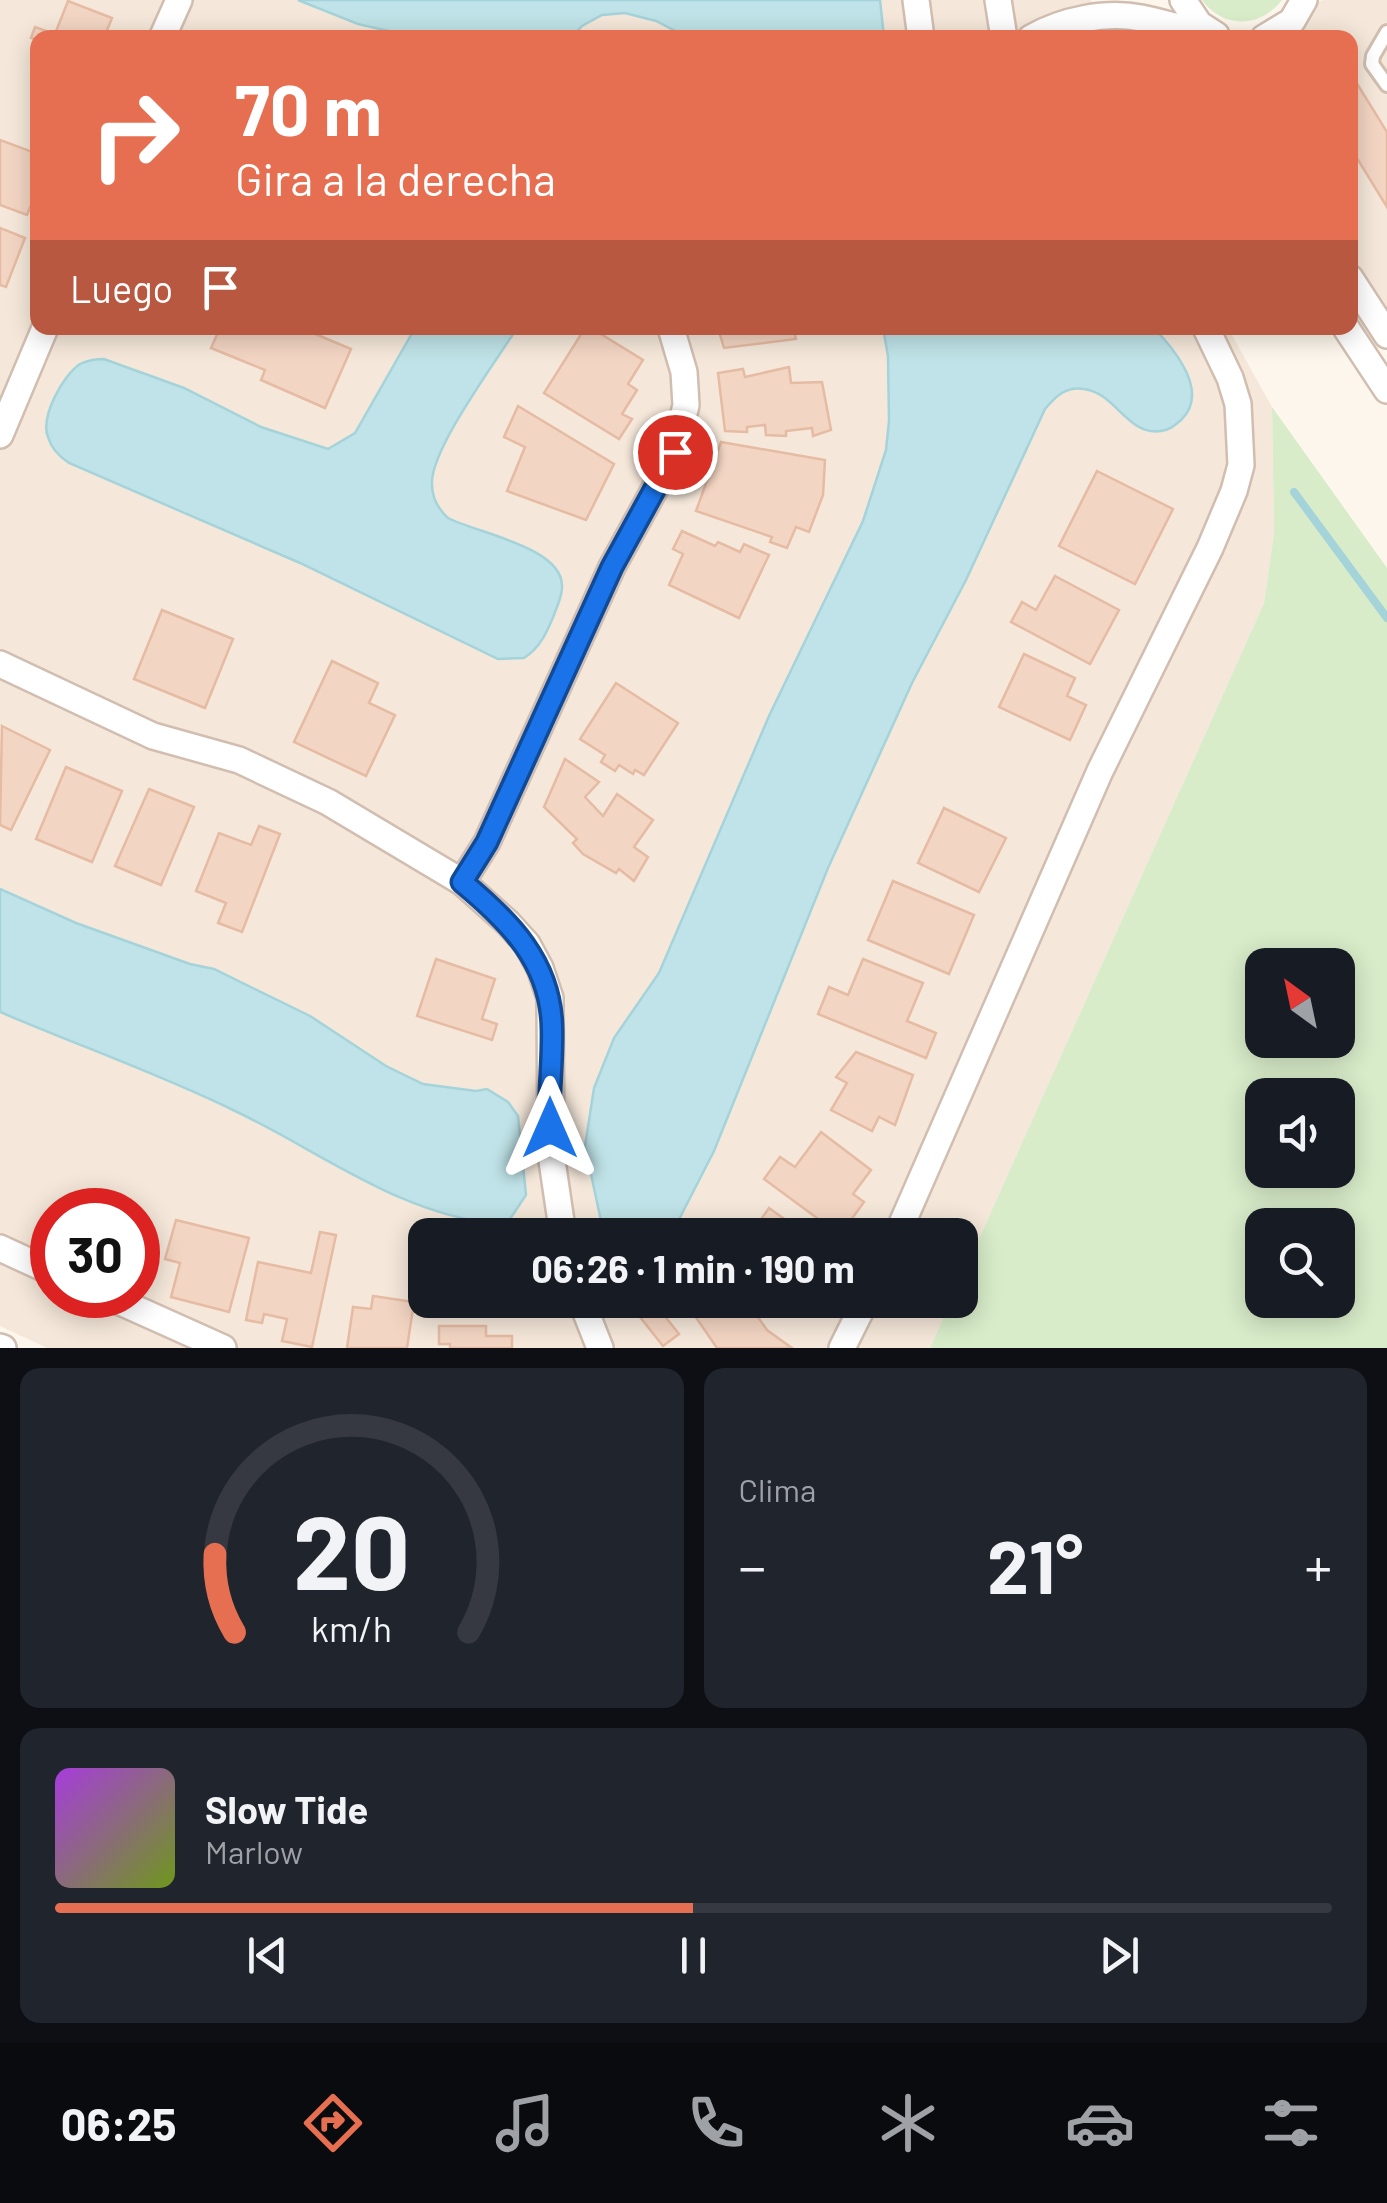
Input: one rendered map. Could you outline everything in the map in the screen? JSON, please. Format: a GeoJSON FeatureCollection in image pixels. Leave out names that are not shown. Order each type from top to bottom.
{"type":"FeatureCollection","features":[{"type":"Feature","properties":{"kind":"street"},"geometry":{"type":"LineString","coordinates":[[165,30],[178,0]]}},
{"type":"Feature","properties":{"kind":"street"},"geometry":{"type":"LineString","coordinates":[[916,0],[919,30]]}},
{"type":"Feature","properties":{"kind":"street"},"geometry":{"type":"LineString","coordinates":[[998,0],[1003,30]]}},
{"type":"Feature","properties":{"kind":"street"},"geometry":{"type":"LineString","coordinates":[[1276,30],[1301,13]]}},
{"type":"Feature","properties":{"kind":"street"},"geometry":{"type":"LineString","coordinates":[[1053,30],[1075,22],[1124,16],[1197,25]]}},
{"type":"Feature","properties":{"kind":"street"},"geometry":{"type":"LineString","coordinates":[[1358,290],[1387,335]]}},
{"type":"Feature","properties":{"kind":"street"},"geometry":{"type":"LineString","coordinates":[[0,435],[41,335]]}},
{"type":"Feature","properties":{"kind":"street"},"geometry":{"type":"LineString","coordinates":[[462,882],[487,842],[612,567],[675,452],[686,405],[684,372],[673,335]]}},
{"type":"Feature","properties":{"kind":"street"},"geometry":{"type":"LineString","coordinates":[[904,1218],[1100,770],[1226,515],[1241,465],[1242,432],[1230,378],[1209,335]]}},
{"type":"Feature","properties":{"kind":"street"},"geometry":{"type":"LineString","coordinates":[[1351,335],[1387,390]]}},
{"type":"Feature","properties":{"kind":"street"},"geometry":{"type":"LineString","coordinates":[[0,664],[153,736],[239,760],[283,779],[397,841],[462,882],[490,906],[526,944],[540,968],[550,998],[551,1154],[561,1218]]}},
{"type":"Feature","properties":{"kind":"street"},"geometry":{"type":"LineString","coordinates":[[0,1248],[30,1262]]}},
{"type":"Feature","properties":{"kind":"street"},"geometry":{"type":"LineString","coordinates":[[156,1318],[223,1348]]}},
{"type":"Feature","properties":{"kind":"street"},"geometry":{"type":"LineString","coordinates":[[588,1318],[600,1348]]}},
{"type":"Feature","properties":{"kind":"street"},"geometry":{"type":"LineString","coordinates":[[842,1348],[857,1318]]}},
{"type":"Feature","properties":{"kind":"lane"},"geometry":{"type":"LineString","coordinates":[[1387,32],[1372,64],[1387,85]]}},
{"type":"Feature","properties":{"kind":"shaded area"},"geometry":{"type":"Polygon","coordinates":[[[0,0],[1091,0],[1095,30],[30,30],[30,335],[1232,335],[1272,407],[1274,533],[1264,603],[978,1241],[978,1218],[408,1218],[408,1318],[943,1318],[930,1348],[47,1348],[0,1326],[0,0]]]}},
{"type":"Feature","properties":{"kind":"shaded area"},"geometry":{"type":"Polygon","coordinates":[[[1323,0],[1387,0],[1387,335],[1358,290],[1358,30],[1290,30],[1301,9],[1323,0]]]}},
{"type":"Feature","properties":{"kind":"green space"},"geometry":{"type":"Polygon","coordinates":[[[1202,0],[1282,0],[1263,16],[1242,21],[1220,16],[1202,0]]]}},
{"type":"Feature","properties":{"kind":"green space"},"geometry":{"type":"Polygon","coordinates":[[[1272,407],[1387,568],[1387,1348],[930,1348],[943,1318],[978,1318],[978,1241],[1264,603],[1274,533],[1272,407]]]}},
{"type":"Feature","properties":{"kind":"water"},"geometry":{"type":"Polygon","coordinates":[[[298,0],[880,0],[883,30],[673,30],[625,13],[602,15],[578,30],[384,30],[298,0]]]}},
{"type":"Feature","properties":{"kind":"water"},"geometry":{"type":"Polygon","coordinates":[[[411,335],[512,335],[453,428],[434,469],[432,484],[436,503],[448,518],[533,551],[558,572],[561,597],[546,633],[530,654],[524,658],[498,659],[300,563],[69,463],[51,445],[46,429],[50,408],[73,369],[104,359],[184,388],[261,427],[328,449],[355,433],[411,335]]]}},
{"type":"Feature","properties":{"kind":"water"},"geometry":{"type":"Polygon","coordinates":[[[884,335],[1160,335],[1179,359],[1191,384],[1189,409],[1181,420],[1161,431],[1139,427],[1105,398],[1084,389],[1062,393],[1045,409],[966,580],[912,683],[828,868],[714,1151],[680,1218],[600,1218],[585,1146],[594,1088],[614,1038],[659,973],[769,716],[863,521],[886,450],[889,421],[884,335]]]}},
{"type":"Feature","properties":{"kind":"water"},"geometry":{"type":"Polygon","coordinates":[[[0,889],[76,923],[214,969],[310,1016],[386,1066],[423,1084],[487,1089],[508,1102],[518,1116],[526,1195],[511,1218],[461,1218],[426,1208],[361,1179],[204,1097],[0,1012],[0,889]]]}},
{"type":"Feature","properties":{"kind":"building"},"geometry":{"type":"Polygon","coordinates":[[[68,1],[112,18],[107,30],[57,30],[68,1]]]}},
{"type":"Feature","properties":{"kind":"building"},"geometry":{"type":"Polygon","coordinates":[[[1358,85],[1387,132],[1387,207],[1358,160],[1358,85]]]}},
{"type":"Feature","properties":{"kind":"building"},"geometry":{"type":"Polygon","coordinates":[[[0,140],[30,151],[30,208],[27,215],[0,205],[0,140]]]}},
{"type":"Feature","properties":{"kind":"building"},"geometry":{"type":"Polygon","coordinates":[[[0,228],[25,238],[6,287],[0,285],[0,228]]]}},
{"type":"Feature","properties":{"kind":"building"},"geometry":{"type":"Polygon","coordinates":[[[217,335],[318,335],[351,349],[325,408],[261,380],[265,370],[211,348],[217,335]]]}},
{"type":"Feature","properties":{"kind":"building"},"geometry":{"type":"Polygon","coordinates":[[[581,335],[602,335],[643,360],[628,384],[637,390],[622,414],[632,419],[619,439],[544,393],[581,335]]]}},
{"type":"Feature","properties":{"kind":"building"},"geometry":{"type":"Polygon","coordinates":[[[720,335],[795,335],[796,339],[724,348],[720,335]]]}},
{"type":"Feature","properties":{"kind":"building"},"geometry":{"type":"Polygon","coordinates":[[[789,367],[791,383],[822,382],[831,430],[813,436],[812,428],[786,431],[786,436],[766,435],[765,425],[747,427],[747,432],[725,431],[718,373],[743,369],[745,377],[789,367]]]}},
{"type":"Feature","properties":{"kind":"building"},"geometry":{"type":"Polygon","coordinates":[[[518,406],[614,464],[586,520],[507,491],[525,447],[504,437],[518,406]]]}},
{"type":"Feature","properties":{"kind":"building"},"geometry":{"type":"Polygon","coordinates":[[[721,442],[825,460],[823,495],[809,532],[796,527],[787,548],[770,542],[772,537],[696,511],[721,442]]]}},
{"type":"Feature","properties":{"kind":"building"},"geometry":{"type":"Polygon","coordinates":[[[1097,471],[1173,509],[1135,584],[1059,546],[1097,471]]]}},
{"type":"Feature","properties":{"kind":"building"},"geometry":{"type":"Polygon","coordinates":[[[682,531],[715,546],[718,542],[740,552],[744,544],[769,555],[739,618],[669,585],[683,554],[673,549],[682,531]]]}},
{"type":"Feature","properties":{"kind":"building"},"geometry":{"type":"Polygon","coordinates":[[[1055,576],[1119,610],[1090,664],[1011,622],[1022,602],[1036,610],[1055,576]]]}},
{"type":"Feature","properties":{"kind":"building"},"geometry":{"type":"Polygon","coordinates":[[[162,610],[233,639],[205,708],[134,679],[162,610]]]}},
{"type":"Feature","properties":{"kind":"building"},"geometry":{"type":"Polygon","coordinates":[[[1024,654],[1075,678],[1067,696],[1086,705],[1070,740],[999,707],[1024,654]]]}},
{"type":"Feature","properties":{"kind":"building"},"geometry":{"type":"Polygon","coordinates":[[[332,661],[378,683],[369,703],[395,715],[366,776],[294,742],[332,661]]]}},
{"type":"Feature","properties":{"kind":"building"},"geometry":{"type":"Polygon","coordinates":[[[616,683],[678,723],[644,775],[635,770],[633,774],[619,765],[615,771],[601,762],[605,755],[580,739],[616,683]]]}},
{"type":"Feature","properties":{"kind":"building"},"geometry":{"type":"Polygon","coordinates":[[[2,726],[50,750],[11,830],[0,825],[2,726]]]}},
{"type":"Feature","properties":{"kind":"building"},"geometry":{"type":"Polygon","coordinates":[[[565,759],[599,782],[585,797],[603,816],[617,794],[653,820],[634,847],[648,857],[634,881],[619,869],[616,873],[583,854],[573,843],[577,839],[544,807],[565,759]]]}},
{"type":"Feature","properties":{"kind":"building"},"geometry":{"type":"Polygon","coordinates":[[[66,767],[122,791],[92,862],[36,839],[66,767]]]}},
{"type":"Feature","properties":{"kind":"building"},"geometry":{"type":"Polygon","coordinates":[[[149,789],[194,807],[161,885],[115,866],[149,789]]]}},
{"type":"Feature","properties":{"kind":"building"},"geometry":{"type":"Polygon","coordinates":[[[944,808],[1006,838],[979,892],[918,863],[944,808]]]}},
{"type":"Feature","properties":{"kind":"building"},"geometry":{"type":"Polygon","coordinates":[[[259,826],[280,834],[242,932],[218,923],[226,903],[196,891],[219,833],[251,845],[259,826]]]}},
{"type":"Feature","properties":{"kind":"building"},"geometry":{"type":"Polygon","coordinates":[[[893,881],[974,915],[949,974],[868,940],[893,881]]]}},
{"type":"Feature","properties":{"kind":"building"},"geometry":{"type":"Polygon","coordinates":[[[436,959],[495,979],[482,1019],[497,1024],[492,1040],[417,1016],[436,959]]]}},
{"type":"Feature","properties":{"kind":"building"},"geometry":{"type":"Polygon","coordinates":[[[863,959],[923,983],[907,1021],[936,1033],[926,1058],[818,1014],[829,987],[848,995],[863,959]]]}},
{"type":"Feature","properties":{"kind":"building"},"geometry":{"type":"Polygon","coordinates":[[[856,1052],[913,1075],[895,1125],[879,1117],[872,1131],[831,1110],[847,1083],[836,1077],[856,1052]]]}},
{"type":"Feature","properties":{"kind":"building"},"geometry":{"type":"Polygon","coordinates":[[[821,1132],[871,1170],[853,1194],[864,1202],[852,1218],[817,1218],[764,1179],[780,1157],[795,1167],[821,1132]]]}},
{"type":"Feature","properties":{"kind":"building"},"geometry":{"type":"Polygon","coordinates":[[[769,1208],[783,1218],[762,1218],[769,1208]]]}},
{"type":"Feature","properties":{"kind":"building"},"geometry":{"type":"Polygon","coordinates":[[[176,1220],[249,1238],[229,1312],[171,1297],[180,1263],[165,1259],[176,1220]]]}},
{"type":"Feature","properties":{"kind":"building"},"geometry":{"type":"Polygon","coordinates":[[[320,1232],[336,1235],[312,1347],[282,1341],[287,1319],[264,1314],[262,1323],[246,1320],[258,1262],[311,1273],[320,1232]]]}},
{"type":"Feature","properties":{"kind":"building"},"geometry":{"type":"Polygon","coordinates":[[[373,1296],[408,1301],[408,1318],[412,1318],[407,1348],[347,1348],[353,1307],[371,1309],[373,1296]]]}},
{"type":"Feature","properties":{"kind":"building"},"geometry":{"type":"Polygon","coordinates":[[[641,1318],[666,1318],[679,1334],[663,1346],[641,1318]]]}},
{"type":"Feature","properties":{"kind":"building"},"geometry":{"type":"Polygon","coordinates":[[[696,1318],[759,1318],[767,1330],[792,1348],[717,1348],[696,1318]]]}},
{"type":"Feature","properties":{"kind":"building"},"geometry":{"type":"Polygon","coordinates":[[[439,1326],[486,1326],[486,1336],[512,1336],[512,1348],[450,1348],[450,1344],[439,1344],[439,1326]]]}},
{"type":"Feature","properties":{"kind":"waterway"},"geometry":{"type":"LineString","coordinates":[[1294,492],[1387,618]]}},
{"type":"Feature","properties":{"kind":"route"},"geometry":{"type":"LineString","coordinates":[[550,1128],[552,1027],[550,998],[540,968],[508,923],[462,882],[487,842],[612,567],[675,452]]}}]}
